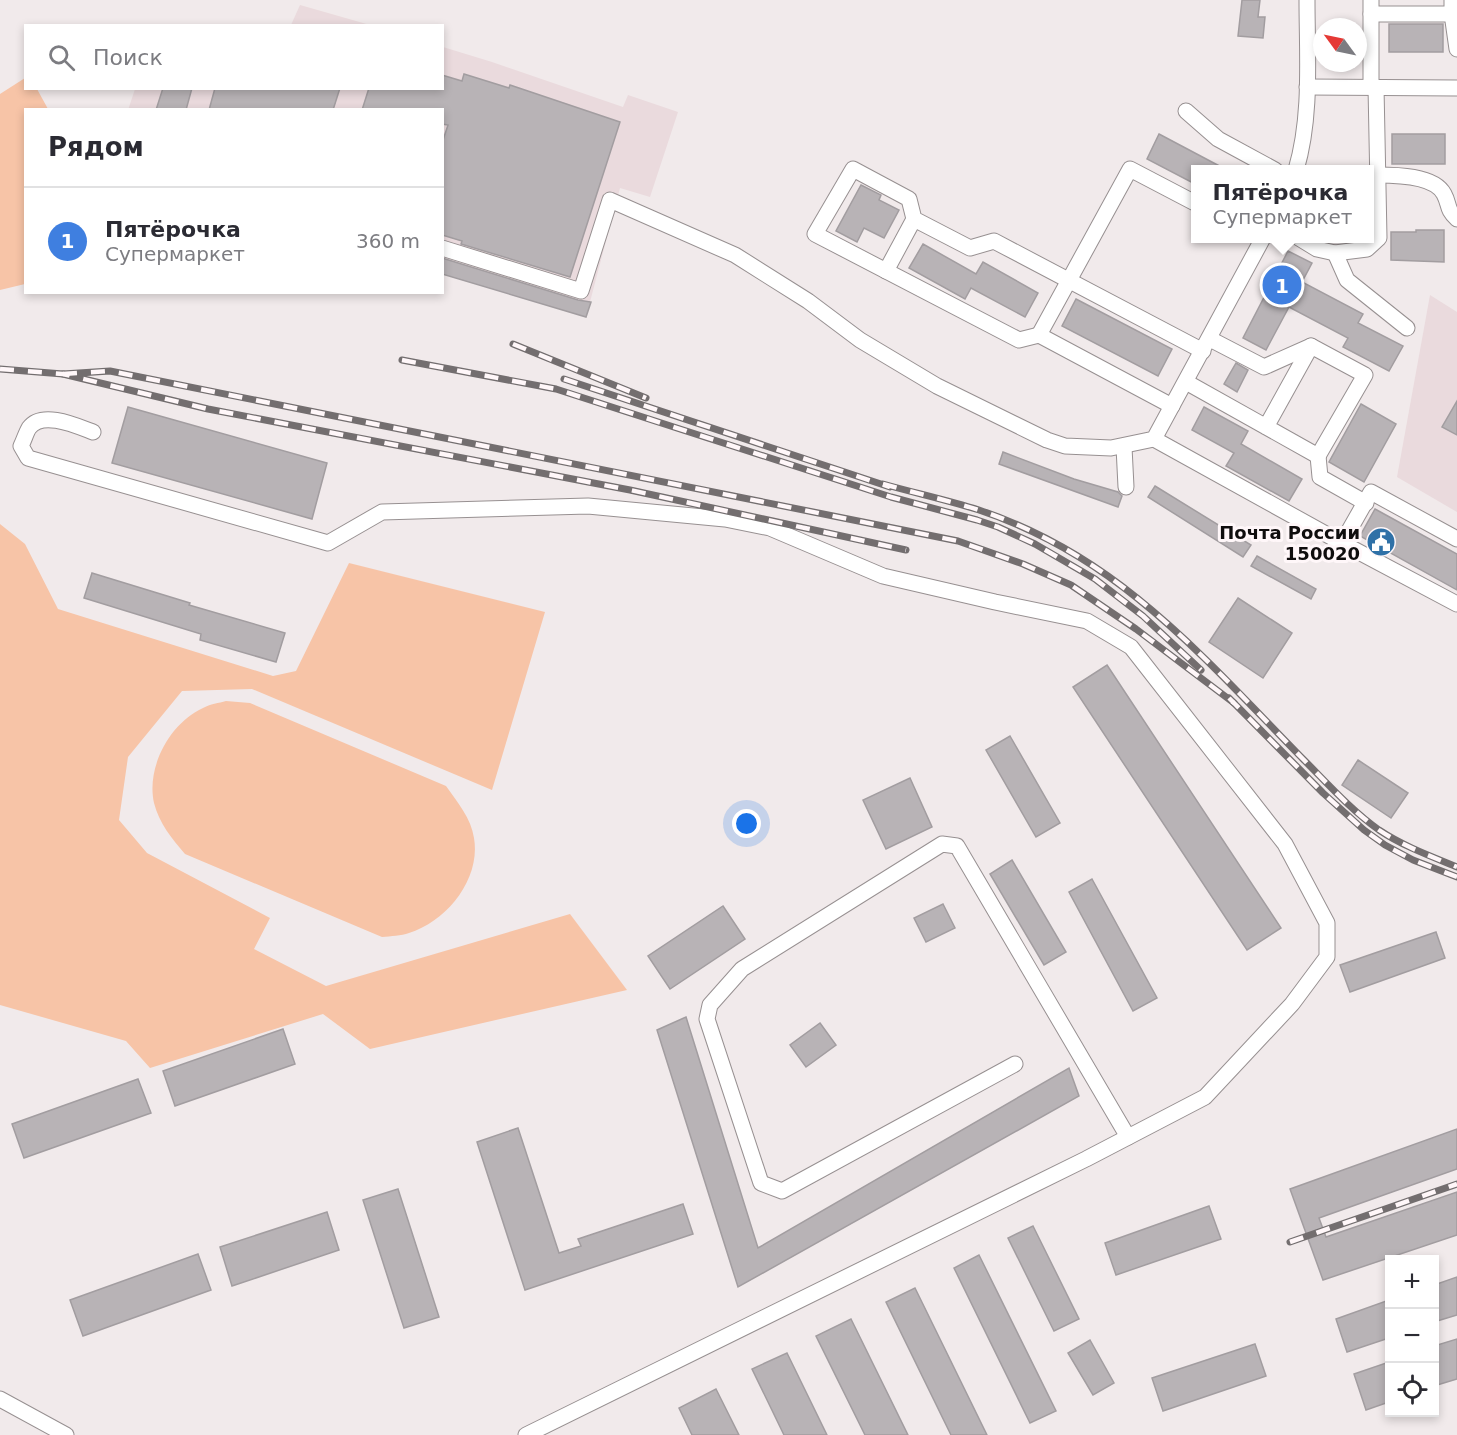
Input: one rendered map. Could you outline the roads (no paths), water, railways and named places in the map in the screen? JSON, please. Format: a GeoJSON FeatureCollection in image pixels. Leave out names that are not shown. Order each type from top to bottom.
{"type":"FeatureCollection","features":[{"type":"Feature","properties":{"kind":"street"},"geometry":{"type":"LineString","coordinates":[[1298,165],[1301,154],[1307,87],[1307,0]]}},
{"type":"Feature","properties":{"kind":"street"},"geometry":{"type":"LineString","coordinates":[[1374,243],[1379,238],[1371,7],[1452,7],[1457,49]]}},
{"type":"Feature","properties":{"kind":"street"},"geometry":{"type":"LineString","coordinates":[[1307,87],[1457,88]]}},
{"type":"Feature","properties":{"kind":"street"},"geometry":{"type":"LineString","coordinates":[[1186,111],[1218,139],[1266,165]]}},
{"type":"Feature","properties":{"kind":"street"},"geometry":{"type":"LineString","coordinates":[[886,271],[914,219],[909,199],[853,169],[815,234],[886,271],[1019,340],[1039,335],[1172,406]]}},
{"type":"Feature","properties":{"kind":"street"},"geometry":{"type":"LineString","coordinates":[[1039,335],[1130,169],[1191,201]]}},
{"type":"Feature","properties":{"kind":"street"},"geometry":{"type":"LineString","coordinates":[[1377,176],[1403,174],[1434,184],[1444,192],[1449,212],[1457,219]]}},
{"type":"Feature","properties":{"kind":"street"},"geometry":{"type":"LineString","coordinates":[[444,249],[581,291],[610,200],[735,255],[808,301],[860,340],[937,386],[1027,432],[1065,446],[1090,448],[1124,447],[1154,439],[1457,604]]}},
{"type":"Feature","properties":{"kind":"street"},"geometry":{"type":"LineString","coordinates":[[914,219],[970,248],[994,241],[1069,280],[1206,345],[1264,368],[1311,346]]}},
{"type":"Feature","properties":{"kind":"street"},"geometry":{"type":"LineString","coordinates":[[1154,439],[1260,243]]}},
{"type":"Feature","properties":{"kind":"street"},"geometry":{"type":"LineString","coordinates":[[1307,243],[1317,249],[1335,254],[1367,249],[1374,243]]}},
{"type":"Feature","properties":{"kind":"street"},"geometry":{"type":"LineString","coordinates":[[1335,254],[1347,280],[1407,328]]}},
{"type":"Feature","properties":{"kind":"street"},"geometry":{"type":"LineString","coordinates":[[1266,427],[1311,346]]}},
{"type":"Feature","properties":{"kind":"street"},"geometry":{"type":"LineString","coordinates":[[1311,346],[1365,375],[1318,456],[1320,477],[1366,503]]}},
{"type":"Feature","properties":{"kind":"street"},"geometry":{"type":"LineString","coordinates":[[1186,382],[1318,456]]}},
{"type":"Feature","properties":{"kind":"street"},"geometry":{"type":"LineString","coordinates":[[93,432],[56,419],[36,422],[30,427],[21,446],[28,458],[328,543],[382,512],[588,506],[725,519],[770,528],[883,576],[1087,621],[1131,647],[1285,844],[1327,923],[1327,957],[1293,1004],[1205,1097],[526,1435]]}},
{"type":"Feature","properties":{"kind":"street"},"geometry":{"type":"LineString","coordinates":[[1124,447],[1126,487]]}},
{"type":"Feature","properties":{"kind":"street"},"geometry":{"type":"LineString","coordinates":[[1342,543],[1371,492],[1457,539]]}},
{"type":"Feature","properties":{"kind":"street"},"geometry":{"type":"LineString","coordinates":[[1015,1064],[782,1191],[761,1183],[707,1019],[710,1005],[742,969],[942,844],[957,846],[1128,1137]]}},
{"type":"Feature","properties":{"kind":"street"},"geometry":{"type":"LineString","coordinates":[[0,1399],[66,1435]]}},
{"type":"Feature","properties":{"kind":"railway"},"geometry":{"type":"LineString","coordinates":[[513,344],[646,398]]}},
{"type":"Feature","properties":{"kind":"railway"},"geometry":{"type":"LineString","coordinates":[[402,360],[556,389],[891,497],[998,527],[1035,544],[1095,579],[1143,616],[1201,670]]}},
{"type":"Feature","properties":{"kind":"railway"},"geometry":{"type":"LineString","coordinates":[[0,369],[63,374],[208,409],[630,490],[906,550]]}},
{"type":"Feature","properties":{"kind":"railway"},"geometry":{"type":"LineString","coordinates":[[63,374],[110,371],[958,541],[1023,564],[1071,585],[1136,629],[1234,703]]}},
{"type":"Feature","properties":{"kind":"railway"},"geometry":{"type":"LineString","coordinates":[[564,379],[890,487]]}},
{"type":"Feature","properties":{"kind":"railway"},"geometry":{"type":"LineString","coordinates":[[883,484],[967,506],[1000,518],[1042,536],[1081,558],[1137,598],[1181,636],[1359,814],[1398,841],[1457,867]]}},
{"type":"Feature","properties":{"kind":"railway"},"geometry":{"type":"LineString","coordinates":[[1229,698],[1323,793],[1364,830],[1385,845],[1413,860],[1457,877]]}},
{"type":"Feature","properties":{"kind":"railway"},"geometry":{"type":"LineString","coordinates":[[1290,1242],[1457,1184]]}},
{"type":"Feature","properties":{"kind":"place","name":"Пятёрочка"},"geometry":{"type":"Point","coordinates":[1282,285]}},
{"type":"Feature","properties":{"kind":"place","name":"Почта России 150020"},"geometry":{"type":"Point","coordinates":[1381,542]}}]}
